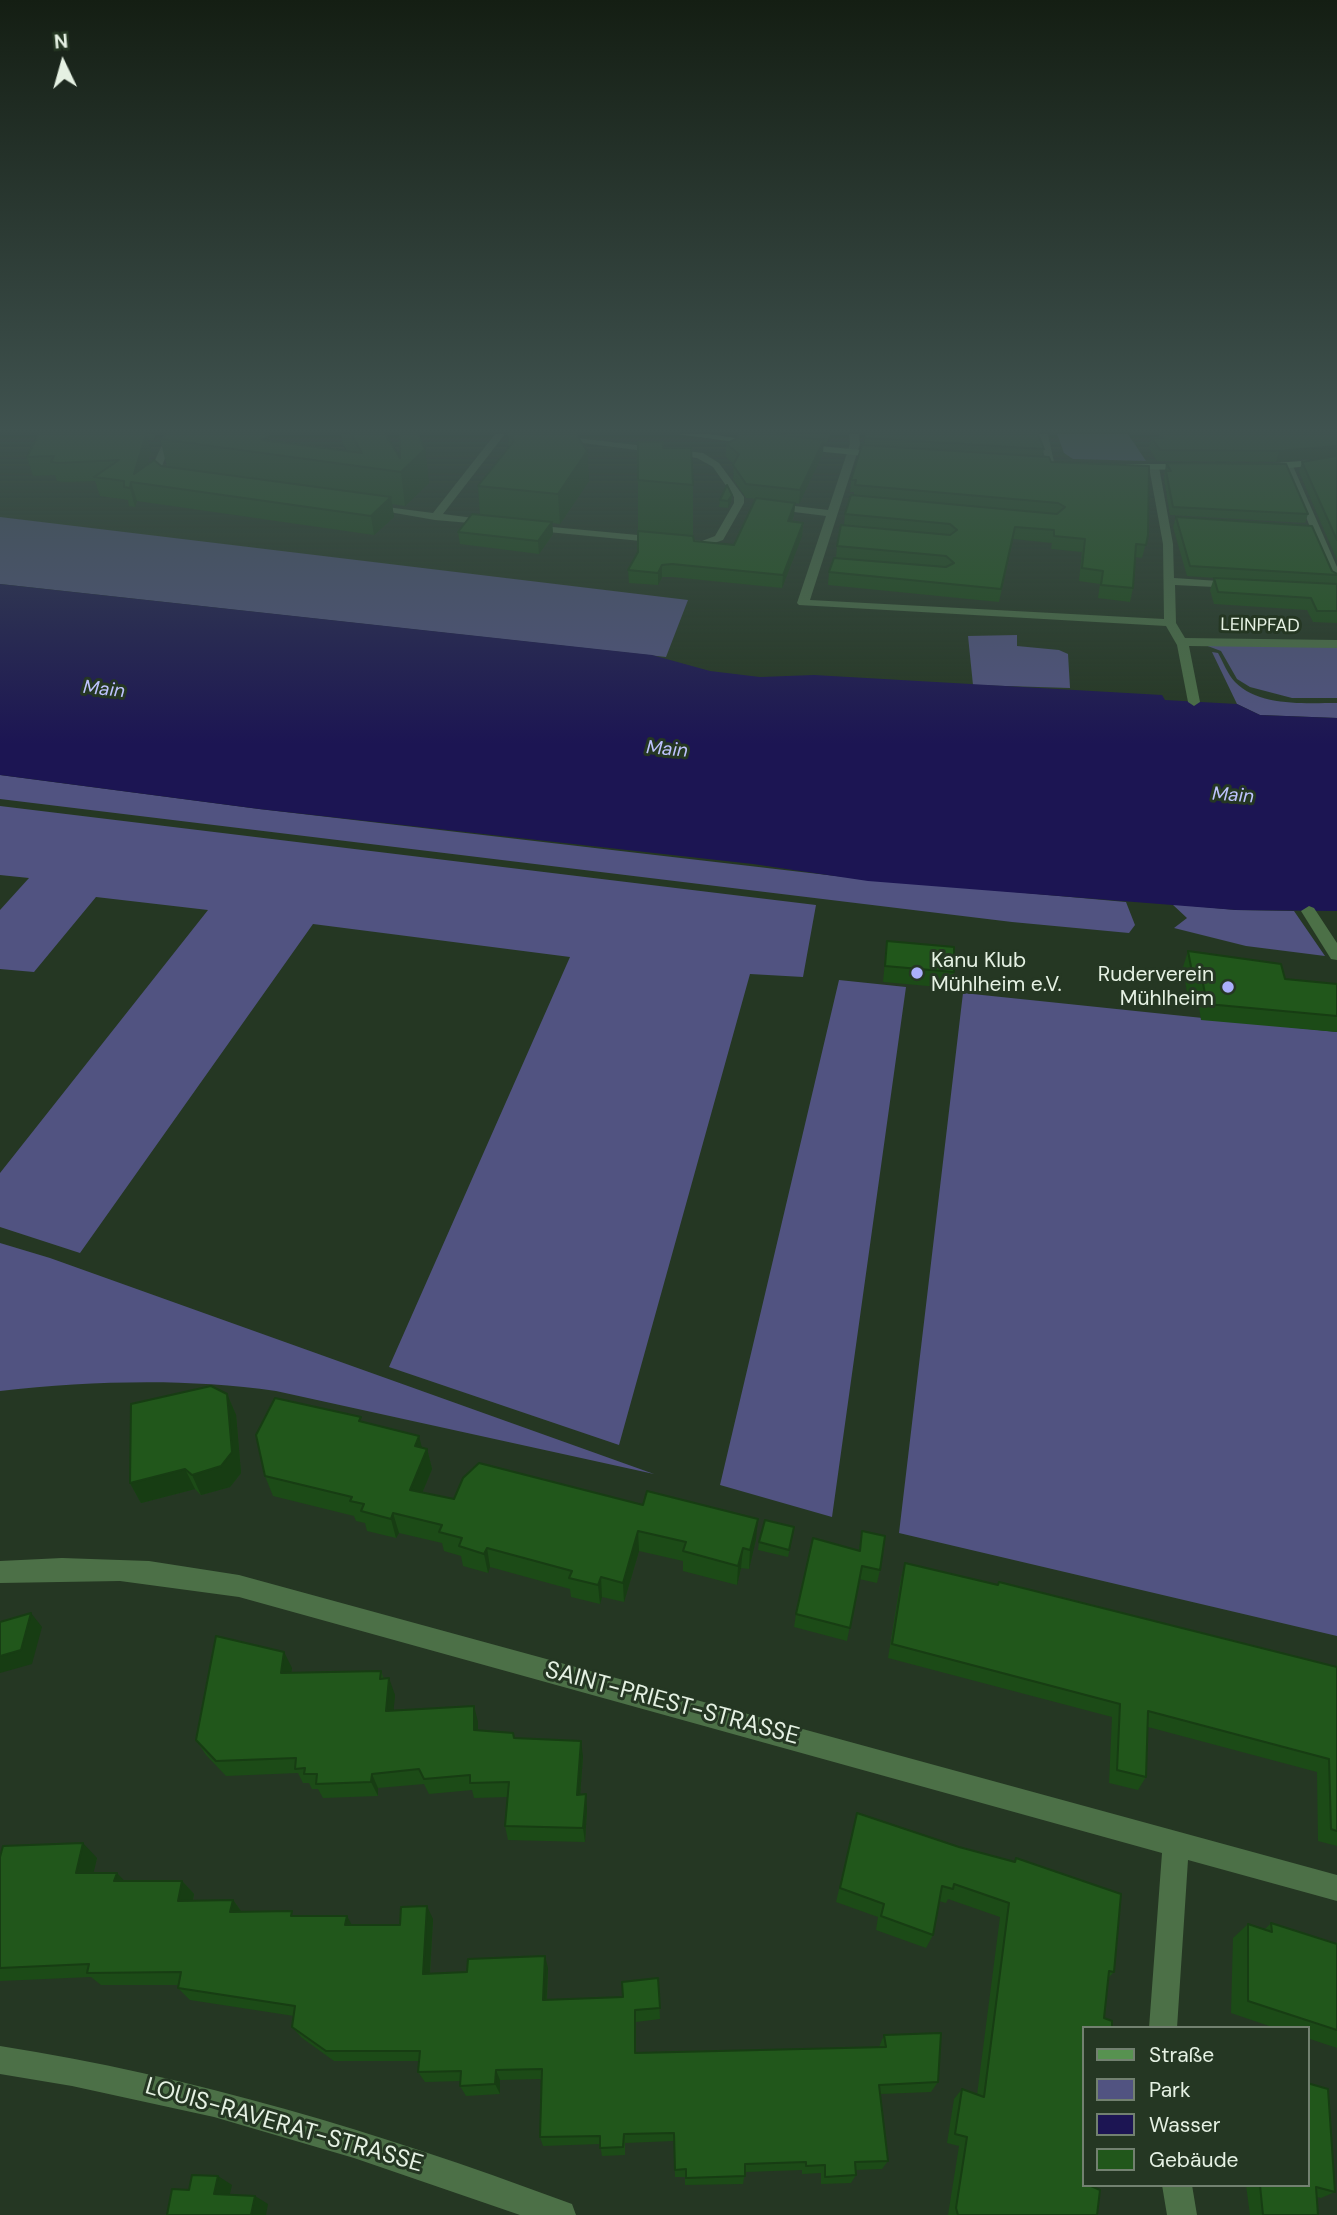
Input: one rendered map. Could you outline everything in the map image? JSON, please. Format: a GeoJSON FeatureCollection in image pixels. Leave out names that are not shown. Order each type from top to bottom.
{"type":"FeatureCollection","features":[{"type":"Feature","properties":{"kind":"street"},"geometry":{"type":"LineString","coordinates":[[634,537],[703,544],[719,537]]}},
{"type":"Feature","properties":{"kind":"street"},"geometry":{"type":"LineString","coordinates":[[824,537],[803,603],[1170,623]]}},
{"type":"Feature","properties":{"kind":"street"},"geometry":{"type":"LineString","coordinates":[[1167,537],[1171,581],[1170,623],[1182,642],[1194,702]]}},
{"type":"Feature","properties":{"kind":"street"},"geometry":{"type":"LineString","coordinates":[[1319,537],[1337,580]]}},
{"type":"Feature","properties":{"kind":"street"},"geometry":{"type":"LineString","coordinates":[[816,563],[829,564]]}},
{"type":"Feature","properties":{"kind":"street"},"geometry":{"type":"LineString","coordinates":[[1171,581],[1254,586]]}},
{"type":"Feature","properties":{"kind":"street"},"geometry":{"type":"LineString","coordinates":[[1323,590],[1337,591]]}},
{"type":"Feature","properties":{"kind":"street","name":"LEINPFAD"},"geometry":{"type":"LineString","coordinates":[[1182,642],[1337,644]]}},
{"type":"Feature","properties":{"kind":"street"},"geometry":{"type":"LineString","coordinates":[[1309,911],[1337,955]]}},
{"type":"Feature","properties":{"kind":"street","name":"SAINT-PRIEST-STRASSE"},"geometry":{"type":"LineString","coordinates":[[0,1572],[89,1567],[138,1569],[239,1586],[1337,1888]]}},
{"type":"Feature","properties":{"kind":"street"},"geometry":{"type":"LineString","coordinates":[[1163,2026],[1176,1844]]}},
{"type":"Feature","properties":{"kind":"street","name":"LOUIS-RAVERAT-STRASSE"},"geometry":{"type":"LineString","coordinates":[[0,2060],[85,2072],[193,2096],[460,2177],[561,2215]]}},
{"type":"Feature","properties":{"kind":"street"},"geometry":{"type":"LineString","coordinates":[[1177,2187],[1182,2215]]}},
{"type":"Feature","properties":{"kind":"green space"},"geometry":{"type":"Polygon","coordinates":[[[0,537],[169,537],[688,600],[666,657],[0,584],[0,537]]]}},
{"type":"Feature","properties":{"kind":"green space"},"geometry":{"type":"Polygon","coordinates":[[[1017,635],[1017,646],[1059,650],[1068,654],[1070,688],[973,685],[968,636],[1017,635]]]}},
{"type":"Feature","properties":{"kind":"green space"},"geometry":{"type":"Polygon","coordinates":[[[1205,645],[1337,646],[1337,698],[1292,698],[1250,687],[1237,679],[1221,651],[1205,645]]]}},
{"type":"Feature","properties":{"kind":"green space"},"geometry":{"type":"Polygon","coordinates":[[[1212,652],[1218,653],[1232,679],[1245,690],[1257,696],[1283,702],[1337,703],[1337,718],[1260,715],[1237,704],[1212,652]]]}},
{"type":"Feature","properties":{"kind":"green space"},"geometry":{"type":"Polygon","coordinates":[[[0,775],[259,809],[836,876],[1126,902],[1135,925],[1129,933],[1012,922],[0,799],[0,775]]]}},
{"type":"Feature","properties":{"kind":"green space"},"geometry":{"type":"Polygon","coordinates":[[[0,806],[816,905],[803,977],[750,974],[619,1445],[389,1367],[570,957],[313,924],[80,1253],[0,1227],[0,1173],[208,910],[96,897],[34,972],[0,969],[0,910],[29,878],[0,875],[0,806]]]}},
{"type":"Feature","properties":{"kind":"green space"},"geometry":{"type":"Polygon","coordinates":[[[1172,904],[1236,910],[1294,911],[1325,956],[1246,946],[1174,928],[1187,918],[1172,904]]]}},
{"type":"Feature","properties":{"kind":"green space"},"geometry":{"type":"Polygon","coordinates":[[[839,980],[906,987],[832,1517],[720,1485],[839,980]]]}},
{"type":"Feature","properties":{"kind":"green space"},"geometry":{"type":"Polygon","coordinates":[[[963,993],[1337,1032],[1337,1636],[899,1533],[963,993]]]}},
{"type":"Feature","properties":{"kind":"green space"},"geometry":{"type":"Polygon","coordinates":[[[0,1243],[50,1258],[654,1474],[276,1391],[207,1384],[138,1382],[0,1391],[0,1243]]]}},
{"type":"Feature","properties":{"kind":"water","name":"Main"},"geometry":{"type":"Polygon","coordinates":[[[0,584],[652,655],[710,671],[760,677],[814,675],[1162,695],[1165,700],[1237,704],[1260,715],[1337,718],[1337,911],[1236,910],[868,881],[753,864],[259,809],[0,775],[0,584]]]}},
{"type":"Feature","properties":{"kind":"building"},"geometry":{"type":"Polygon","coordinates":[[[506,537],[541,537],[538,541],[506,537]]]}},
{"type":"Feature","properties":{"kind":"building"},"geometry":{"type":"Polygon","coordinates":[[[638,537],[693,537],[694,541],[734,545],[738,537],[797,537],[783,575],[672,564],[662,565],[658,573],[628,570],[638,552],[638,537]]]}},
{"type":"Feature","properties":{"kind":"building"},"geometry":{"type":"Polygon","coordinates":[[[839,537],[1013,537],[1001,589],[829,572],[834,558],[946,567],[954,563],[946,556],[837,546],[839,537]]]}},
{"type":"Feature","properties":{"kind":"building"},"geometry":{"type":"Polygon","coordinates":[[[1068,537],[1148,537],[1146,545],[1136,544],[1133,588],[1101,585],[1103,571],[1082,568],[1085,539],[1068,537]]]}},
{"type":"Feature","properties":{"kind":"building"},"geometry":{"type":"Polygon","coordinates":[[[1182,537],[1317,537],[1332,571],[1337,575],[1190,566],[1182,537]]]}},
{"type":"Feature","properties":{"kind":"building"},"geometry":{"type":"Polygon","coordinates":[[[1214,578],[1337,584],[1337,611],[1317,611],[1311,598],[1218,592],[1214,578]]]}},
{"type":"Feature","properties":{"kind":"building"},"geometry":{"type":"Polygon","coordinates":[[[887,941],[954,947],[954,972],[885,966],[887,941]]]}},
{"type":"Feature","properties":{"kind":"building"},"geometry":{"type":"Polygon","coordinates":[[[1188,951],[1281,964],[1285,979],[1337,984],[1337,1016],[1207,1004],[1202,978],[1193,977],[1188,951]]]}},
{"type":"Feature","properties":{"kind":"building"},"geometry":{"type":"Polygon","coordinates":[[[211,1386],[227,1394],[232,1452],[221,1466],[192,1475],[185,1469],[130,1483],[131,1404],[211,1386]]]}},
{"type":"Feature","properties":{"kind":"building"},"geometry":{"type":"Polygon","coordinates":[[[275,1398],[361,1417],[359,1421],[419,1436],[415,1446],[427,1449],[410,1490],[454,1499],[463,1478],[479,1463],[643,1505],[647,1491],[758,1519],[750,1550],[743,1548],[738,1566],[683,1551],[686,1542],[638,1531],[623,1583],[601,1577],[598,1585],[569,1578],[572,1571],[487,1548],[484,1554],[459,1546],[462,1538],[439,1532],[442,1525],[393,1513],[391,1519],[361,1511],[364,1504],[350,1501],[352,1497],[265,1476],[256,1435],[275,1398]]]}},
{"type":"Feature","properties":{"kind":"building"},"geometry":{"type":"Polygon","coordinates":[[[765,1520],[794,1527],[789,1550],[759,1542],[765,1520]]]}},
{"type":"Feature","properties":{"kind":"building"},"geometry":{"type":"Polygon","coordinates":[[[862,1531],[885,1536],[880,1570],[862,1566],[850,1628],[796,1614],[813,1538],[860,1551],[862,1531]]]}},
{"type":"Feature","properties":{"kind":"building"},"geometry":{"type":"Polygon","coordinates":[[[905,1563],[998,1585],[999,1582],[1337,1667],[1337,1831],[1331,1829],[1329,1759],[1148,1711],[1146,1777],[1117,1770],[1120,1704],[892,1644],[905,1563]]]}},
{"type":"Feature","properties":{"kind":"building"},"geometry":{"type":"Polygon","coordinates":[[[31,1613],[21,1650],[0,1656],[0,1622],[31,1613]]]}},
{"type":"Feature","properties":{"kind":"building"},"geometry":{"type":"Polygon","coordinates":[[[216,1636],[284,1652],[281,1673],[381,1671],[380,1679],[389,1678],[386,1711],[474,1706],[474,1730],[513,1733],[514,1738],[581,1741],[577,1795],[586,1794],[583,1828],[505,1826],[509,1782],[470,1783],[470,1775],[424,1779],[419,1769],[372,1774],[371,1782],[316,1784],[317,1774],[304,1774],[305,1768],[295,1769],[296,1758],[216,1761],[196,1740],[216,1636]]]}},
{"type":"Feature","properties":{"kind":"building"},"geometry":{"type":"Polygon","coordinates":[[[857,1813],[959,1847],[1015,1862],[1016,1858],[1121,1894],[1114,1972],[1109,1971],[1104,2018],[1112,2021],[1112,2026],[1082,2026],[1082,2187],[1100,2190],[1097,2215],[958,2215],[956,2208],[967,2137],[955,2134],[962,2089],[984,2097],[1009,1903],[954,1884],[953,1889],[942,1886],[933,1935],[881,1916],[884,1904],[840,1888],[857,1813]]]}},
{"type":"Feature","properties":{"kind":"building"},"geometry":{"type":"Polygon","coordinates":[[[83,1843],[76,1873],[117,1873],[114,1881],[182,1881],[178,1901],[233,1900],[230,1912],[292,1911],[291,1916],[347,1916],[345,1925],[400,1925],[401,1907],[427,1906],[423,1974],[467,1972],[468,1959],[545,1956],[543,2000],[623,1997],[622,1982],[658,1978],[660,2008],[635,2010],[635,2053],[886,2047],[884,2035],[941,2033],[938,2082],[879,2085],[888,2161],[855,2162],[856,2175],[825,2177],[825,2165],[806,2166],[806,2162],[745,2164],[745,2176],[686,2178],[686,2169],[675,2170],[674,2133],[624,2134],[623,2147],[600,2148],[600,2136],[540,2137],[542,2069],[496,2070],[495,2084],[460,2086],[461,2071],[418,2072],[420,2051],[326,2051],[292,2027],[295,2006],[178,1988],[181,1972],[87,1973],[89,1964],[0,1968],[0,1857],[3,1846],[83,1843]]]}},
{"type":"Feature","properties":{"kind":"building"},"geometry":{"type":"Polygon","coordinates":[[[1271,1923],[1337,1944],[1337,2030],[1248,2001],[1248,1924],[1272,1932],[1271,1923]]]}},
{"type":"Feature","properties":{"kind":"building"},"geometry":{"type":"Polygon","coordinates":[[[1309,2084],[1328,2089],[1335,2192],[1316,2187],[1318,2215],[1263,2215],[1260,2187],[1309,2187],[1309,2084]]]}},
{"type":"Feature","properties":{"kind":"building"},"geometry":{"type":"Polygon","coordinates":[[[192,2175],[218,2176],[214,2194],[255,2196],[251,2215],[167,2215],[172,2189],[189,2190],[192,2175]]]}},
{"type":"Feature","properties":{"kind":"place","name":"Kanu Klub Mühlheim e.V."},"geometry":{"type":"Point","coordinates":[917,973]}},
{"type":"Feature","properties":{"kind":"place","name":"Ruderverein Mühlheim"},"geometry":{"type":"Point","coordinates":[1228,987]}}]}
